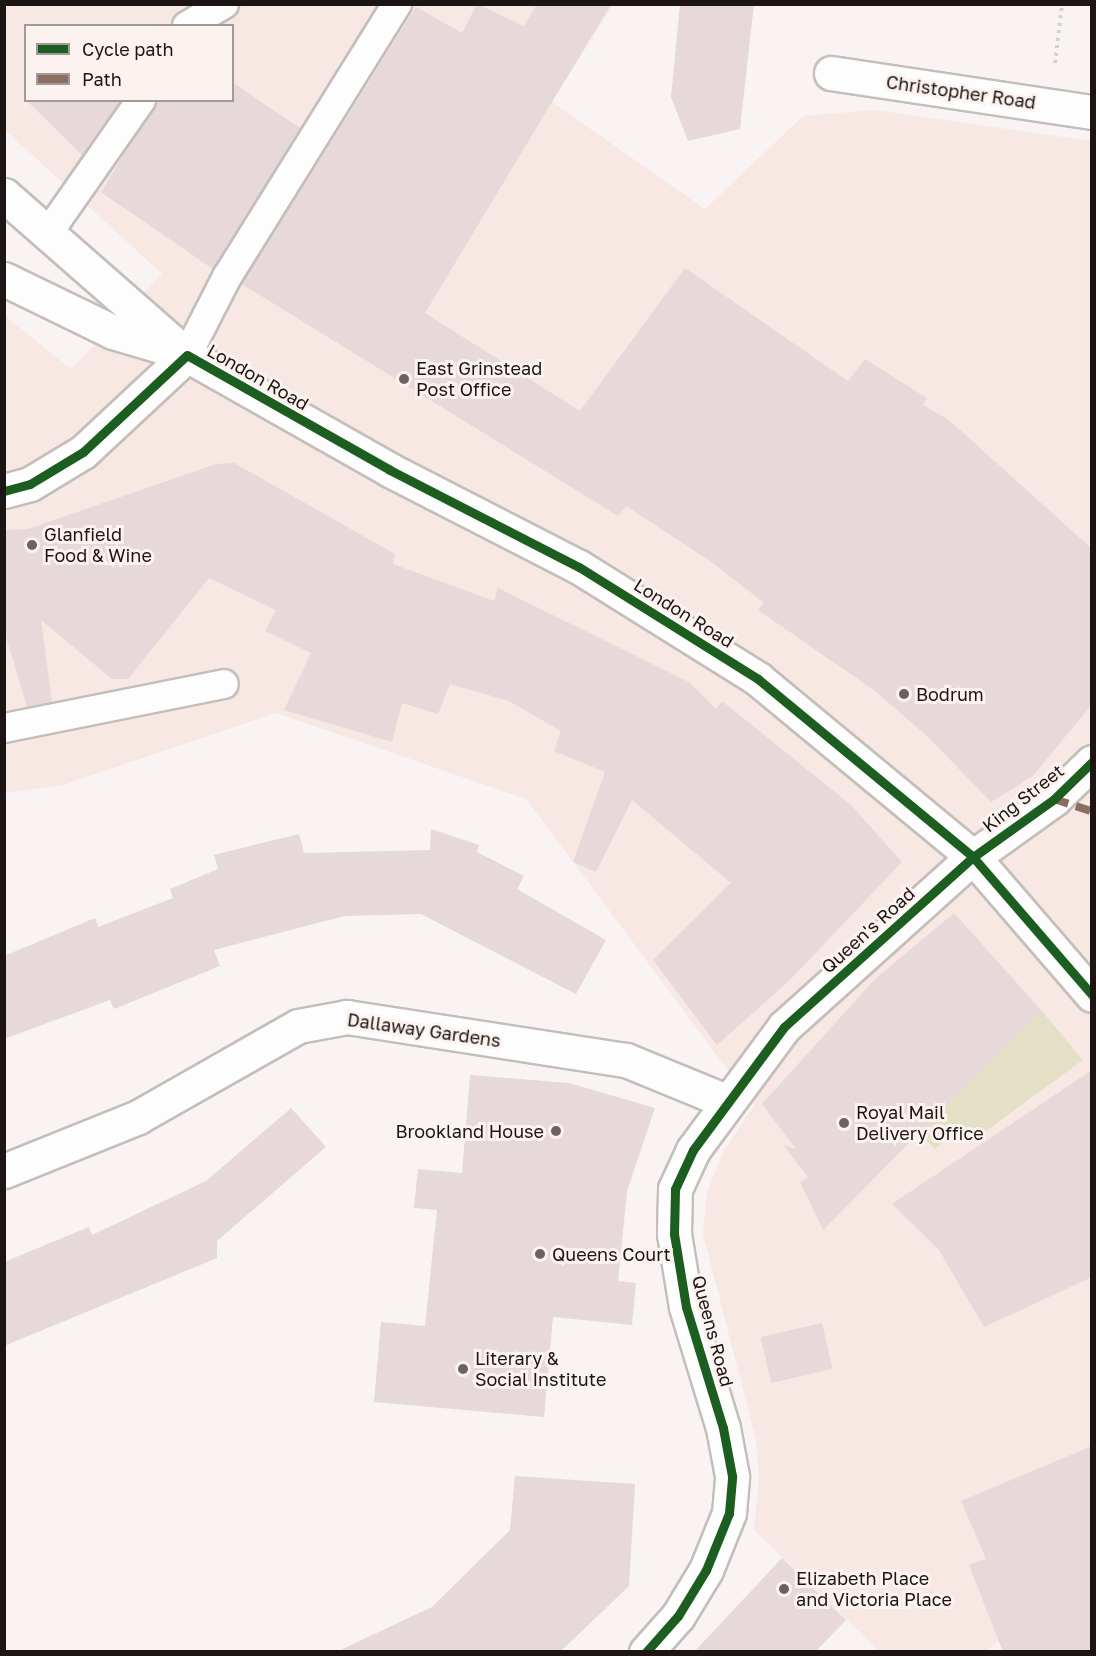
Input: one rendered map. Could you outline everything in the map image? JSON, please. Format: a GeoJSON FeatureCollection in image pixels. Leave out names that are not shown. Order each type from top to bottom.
{"type":"FeatureCollection","features":[{"type":"Feature","properties":{"kind":"street","name":"Christopher Road"},"geometry":{"type":"LineString","coordinates":[[831,73],[1092,112]]}},
{"type":"Feature","properties":{"kind":"street","name":"London Road"},"geometry":{"type":"LineString","coordinates":[[4,195],[187,355],[390,470],[579,567],[758,679],[973,857],[1092,995]]}},
{"type":"Feature","properties":{"kind":"street","name":"London Road"},"geometry":{"type":"LineString","coordinates":[[4,279],[112,332],[187,355]]}},
{"type":"Feature","properties":{"kind":"street"},"geometry":{"type":"LineString","coordinates":[[4,491],[30,484],[83,452],[187,355]]}},
{"type":"Feature","properties":{"kind":"street","name":"King Street"},"geometry":{"type":"LineString","coordinates":[[973,857],[1054,799],[1092,762]]}},
{"type":"Feature","properties":{"kind":"street","name":"Queen's Road"},"geometry":{"type":"LineString","coordinates":[[784,1027],[973,857]]}},
{"type":"Feature","properties":{"kind":"street","name":"Dallaway Gardens"},"geometry":{"type":"LineString","coordinates":[[4,1171],[138,1117],[298,1026],[347,1017],[626,1060],[726,1101]]}},
{"type":"Feature","properties":{"kind":"street","name":"Queens Road"},"geometry":{"type":"LineString","coordinates":[[646,1652],[678,1616],[706,1570],[729,1513],[732,1476],[724,1438],[686,1307],[674,1234],[675,1189],[726,1101],[784,1027]]}},
{"type":"Feature","properties":{"kind":"lane"},"geometry":{"type":"LineString","coordinates":[[190,24],[224,4]]}},
{"type":"Feature","properties":{"kind":"lane"},"geometry":{"type":"LineString","coordinates":[[187,355],[227,277],[397,4]]}},
{"type":"Feature","properties":{"kind":"lane"},"geometry":{"type":"LineString","coordinates":[[48,233],[140,102]]}},
{"type":"Feature","properties":{"kind":"lane"},"geometry":{"type":"LineString","coordinates":[[4,728],[224,684]]}},
{"type":"Feature","properties":{"kind":"path"},"geometry":{"type":"LineString","coordinates":[[1049,105],[1062,4]]}},
{"type":"Feature","properties":{"kind":"shaded area"},"geometry":{"type":"Polygon","coordinates":[[[5,5],[613,5],[552,102],[705,209],[803,116],[875,110],[1091,141],[1091,1651],[999,1640],[987,1651],[879,1651],[754,1530],[759,1479],[756,1440],[703,1234],[707,1192],[723,1152],[754,1105],[526,799],[276,713],[63,785],[5,793],[4,315],[71,369],[162,274],[5,130],[5,5]]]}},
{"type":"Feature","properties":{"kind":"shaded area"},"geometry":{"type":"Polygon","coordinates":[[[1041,1010],[1083,1060],[975,1139],[962,1127],[935,1149],[916,1131],[1041,1010]]]}},
{"type":"Feature","properties":{"kind":"building"},"geometry":{"type":"Polygon","coordinates":[[[477,4],[524,26],[537,4],[611,4],[425,313],[580,411],[685,268],[848,381],[865,359],[927,398],[923,405],[949,420],[1092,549],[1092,704],[1033,776],[991,802],[929,738],[875,691],[758,610],[764,603],[710,561],[626,506],[618,516],[242,284],[416,7],[462,33],[477,4]]]}},
{"type":"Feature","properties":{"kind":"building"},"geometry":{"type":"Polygon","coordinates":[[[680,4],[754,4],[740,129],[688,141],[671,97],[680,4]]]}},
{"type":"Feature","properties":{"kind":"building"},"geometry":{"type":"Polygon","coordinates":[[[234,83],[300,128],[213,269],[101,192],[156,102],[234,102],[234,83]]]}},
{"type":"Feature","properties":{"kind":"building"},"geometry":{"type":"Polygon","coordinates":[[[28,102],[120,102],[82,155],[28,102]]]}},
{"type":"Feature","properties":{"kind":"building"},"geometry":{"type":"Polygon","coordinates":[[[234,463],[395,554],[393,564],[494,601],[498,588],[689,682],[716,709],[722,701],[851,805],[902,862],[790,980],[717,1045],[653,960],[731,883],[632,800],[596,872],[573,862],[605,772],[554,751],[561,731],[509,701],[450,684],[438,714],[402,703],[392,742],[284,710],[311,653],[265,631],[276,610],[209,578],[128,679],[112,679],[41,620],[52,702],[27,707],[4,630],[4,530],[28,529],[216,464],[234,463]]]}},
{"type":"Feature","properties":{"kind":"building"},"geometry":{"type":"Polygon","coordinates":[[[431,829],[479,845],[477,852],[524,876],[517,889],[606,940],[576,994],[421,914],[345,916],[214,950],[220,966],[114,1009],[110,1000],[4,1039],[4,956],[95,918],[98,927],[173,898],[170,889],[218,869],[214,855],[299,834],[304,853],[430,850],[431,829]]]}},
{"type":"Feature","properties":{"kind":"building","name":"Royal Mail Delivery Office"},"geometry":{"type":"Polygon","coordinates":[[[954,913],[1041,1010],[823,1230],[800,1182],[808,1177],[783,1145],[796,1149],[762,1104],[875,979],[954,913]]]}},
{"type":"Feature","properties":{"kind":"building"},"geometry":{"type":"Polygon","coordinates":[[[1092,1070],[1092,1277],[984,1327],[939,1250],[892,1204],[1092,1070]]]}},
{"type":"Feature","properties":{"kind":"building"},"geometry":{"type":"Polygon","coordinates":[[[470,1075],[569,1083],[655,1108],[627,1191],[618,1281],[636,1283],[632,1325],[553,1317],[544,1417],[374,1402],[381,1322],[425,1326],[437,1210],[414,1208],[418,1169],[462,1173],[470,1075]]]}},
{"type":"Feature","properties":{"kind":"building"},"geometry":{"type":"Polygon","coordinates":[[[291,1108],[326,1147],[217,1241],[217,1258],[4,1346],[4,1262],[89,1227],[92,1235],[206,1181],[291,1108]]]}},
{"type":"Feature","properties":{"kind":"building"},"geometry":{"type":"Polygon","coordinates":[[[822,1323],[833,1369],[771,1383],[761,1337],[822,1323]]]}},
{"type":"Feature","properties":{"kind":"building"},"geometry":{"type":"Polygon","coordinates":[[[1092,1446],[1092,1652],[1003,1652],[969,1565],[986,1559],[961,1501],[1092,1446]]]}},
{"type":"Feature","properties":{"kind":"building"},"geometry":{"type":"Polygon","coordinates":[[[515,1476],[635,1484],[629,1586],[560,1652],[336,1652],[432,1607],[510,1530],[515,1476]]]}},
{"type":"Feature","properties":{"kind":"building","name":"Elizabeth Place and Victoria Place"},"geometry":{"type":"Polygon","coordinates":[[[782,1558],[846,1620],[815,1652],[694,1652],[782,1558]]]}},
{"type":"Feature","properties":{"kind":"marked path"},"geometry":{"type":"LineString","coordinates":[[1054,799],[1092,811]]}},
{"type":"Feature","properties":{"kind":"cycle path"},"geometry":{"type":"LineString","coordinates":[[4,491],[30,484],[83,452],[187,355],[390,470],[579,567],[758,679],[973,857],[1092,995]]}},
{"type":"Feature","properties":{"kind":"cycle path"},"geometry":{"type":"LineString","coordinates":[[646,1652],[678,1616],[706,1570],[729,1513],[732,1476],[723,1428],[686,1307],[674,1234],[675,1189],[693,1150],[784,1027],[973,857],[1054,799],[1092,762]]}},
{"type":"Feature","properties":{"kind":"place","name":"East Grinstead Post Office"},"geometry":{"type":"Point","coordinates":[404,379]}},
{"type":"Feature","properties":{"kind":"place","name":"Glanfield Food & Wine"},"geometry":{"type":"Point","coordinates":[32,545]}},
{"type":"Feature","properties":{"kind":"place","name":"Bodrum"},"geometry":{"type":"Point","coordinates":[904,694]}},
{"type":"Feature","properties":{"kind":"place","name":"Royal Mail Delivery Office"},"geometry":{"type":"Point","coordinates":[844,1123]}},
{"type":"Feature","properties":{"kind":"place","name":"Brookland House"},"geometry":{"type":"Point","coordinates":[556,1131]}},
{"type":"Feature","properties":{"kind":"place","name":"Queens Court"},"geometry":{"type":"Point","coordinates":[540,1254]}},
{"type":"Feature","properties":{"kind":"place","name":"Literary & Social Institute"},"geometry":{"type":"Point","coordinates":[463,1369]}},
{"type":"Feature","properties":{"kind":"place","name":"Elizabeth Place and Victoria Place"},"geometry":{"type":"Point","coordinates":[784,1589]}}]}
